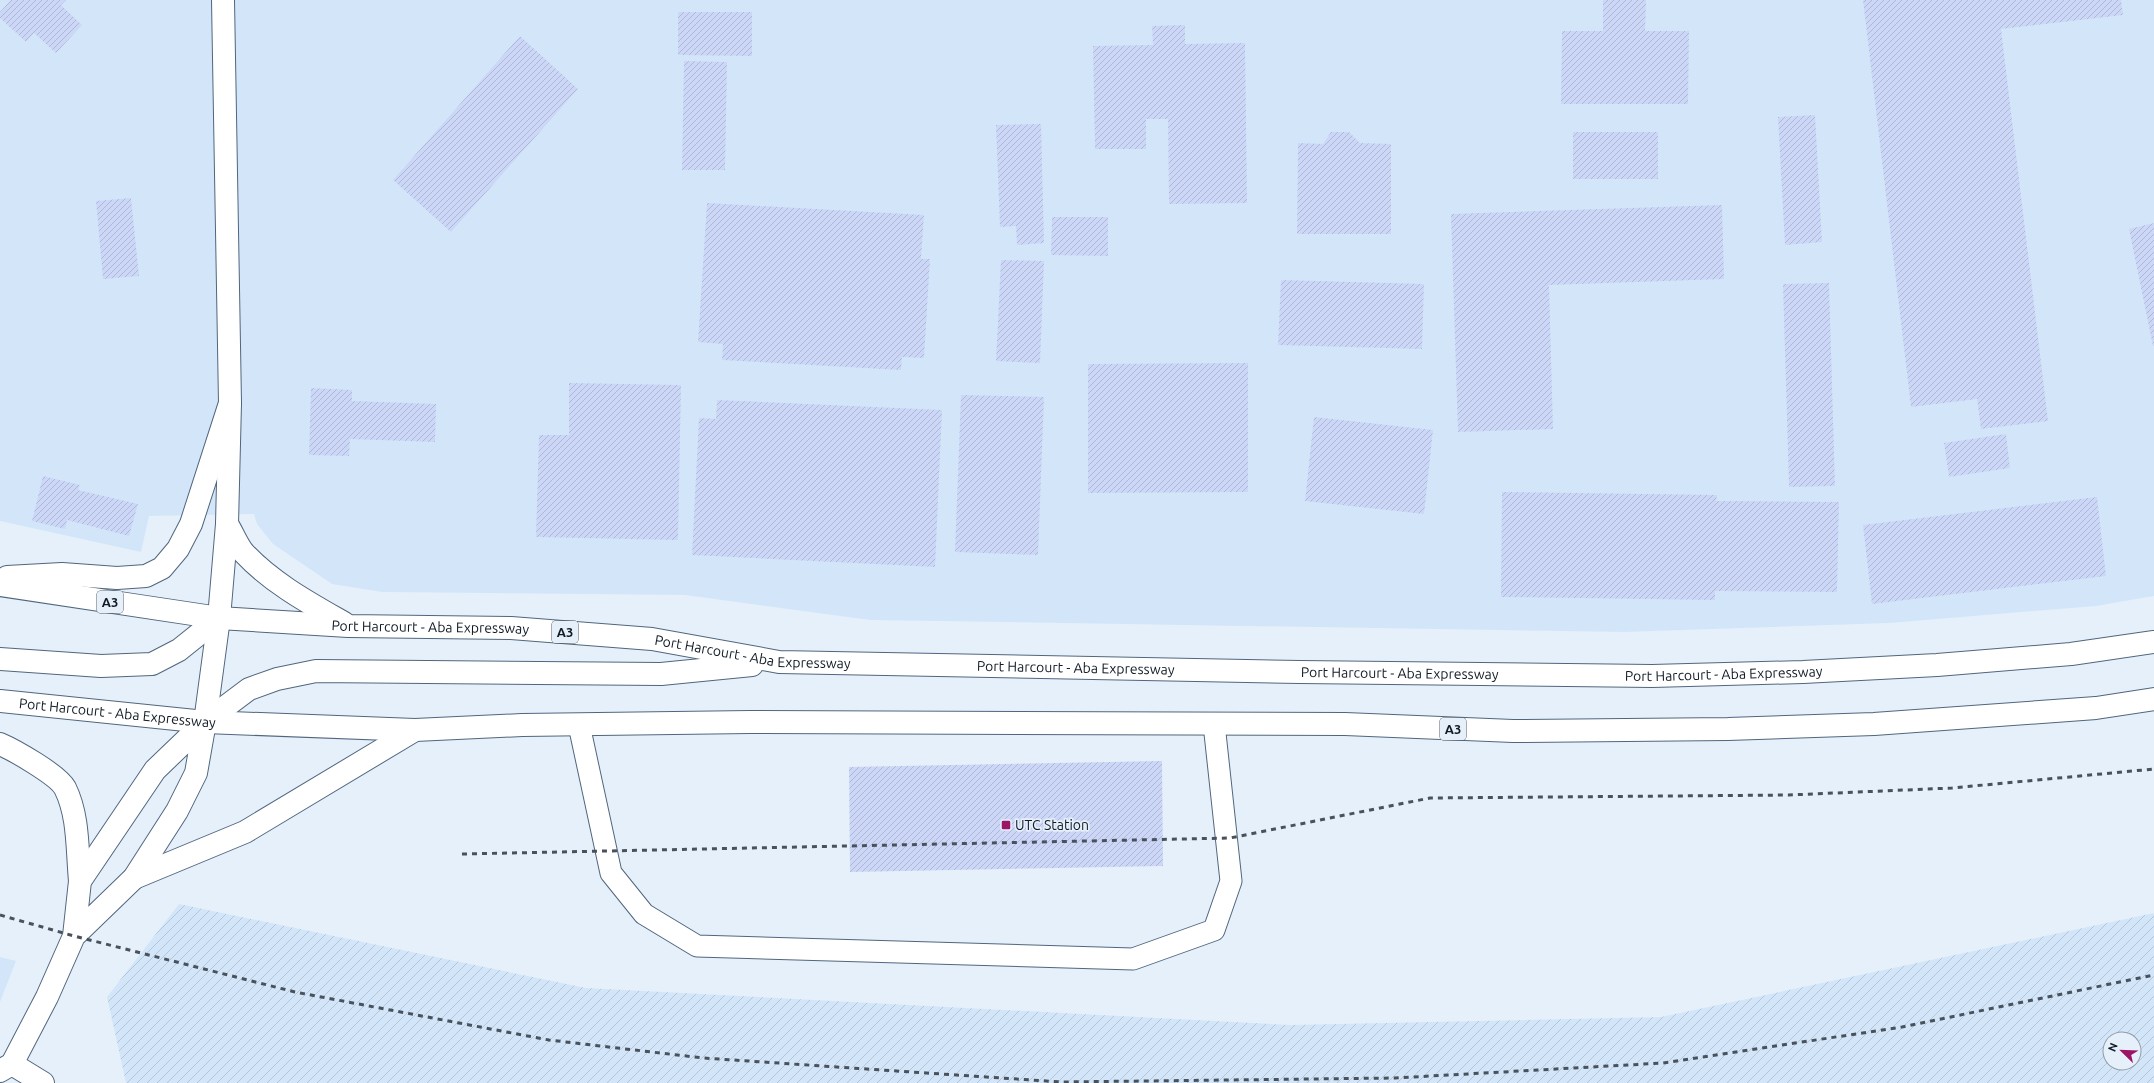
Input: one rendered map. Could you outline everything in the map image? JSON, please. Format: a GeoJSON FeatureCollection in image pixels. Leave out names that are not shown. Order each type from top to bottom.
{"type":"FeatureCollection","features":[{"type":"Feature","properties":{"kind":"main road"},"geometry":{"type":"LineString","coordinates":[[74,936],[134,878],[177,811],[196,773],[205,722],[219,618],[228,524],[230,403],[223,0]]}},
{"type":"Feature","properties":{"kind":"main road"},"geometry":{"type":"LineString","coordinates":[[0,577],[62,574],[117,578],[146,576],[162,568],[178,549],[191,524],[230,403]]}},
{"type":"Feature","properties":{"kind":"main road"},"geometry":{"type":"LineString","coordinates":[[228,524],[243,552],[255,563],[292,593],[348,626]]}},
{"type":"Feature","properties":{"kind":"main road","name":"Port Harcourt - Aba Expressway"},"geometry":{"type":"LineString","coordinates":[[0,585],[219,618],[348,626],[511,628],[644,639],[779,662],[1292,672],[1652,676],[1803,672],[1937,665],[2071,654],[2154,642]]}},
{"type":"Feature","properties":{"kind":"main road"},"geometry":{"type":"LineString","coordinates":[[0,659],[102,666],[152,664],[179,650],[219,618]]}},
{"type":"Feature","properties":{"kind":"main road"},"geometry":{"type":"LineString","coordinates":[[80,881],[155,770],[205,722],[249,689],[277,679],[316,671],[661,674],[779,662]]}},
{"type":"Feature","properties":{"kind":"main road","name":"Port Harcourt - Aba Expressway"},"geometry":{"type":"LineString","coordinates":[[0,701],[205,722],[415,730],[750,722],[1345,724],[1514,731],[1736,729],[1889,723],[2096,708],[2154,699]]}},
{"type":"Feature","properties":{"kind":"main road"},"geometry":{"type":"LineString","coordinates":[[134,878],[245,832],[415,730]]}},
{"type":"Feature","properties":{"kind":"main road"},"geometry":{"type":"LineString","coordinates":[[0,744],[47,771],[64,786],[75,814],[80,881],[74,936],[47,997],[6,1067],[43,1083]]}},
{"type":"Feature","properties":{"kind":"lane"},"geometry":{"type":"LineString","coordinates":[[578,725],[611,873],[644,914],[697,946],[1133,959],[1214,930],[1231,881],[1214,724]]}},
{"type":"Feature","properties":{"kind":"shaded area"},"geometry":{"type":"Polygon","coordinates":[[[0,0],[2154,0],[2154,596],[2096,606],[1890,623],[1625,632],[870,620],[685,595],[382,592],[332,584],[273,544],[257,524],[254,514],[149,516],[141,552],[0,521],[0,0]]]}},
{"type":"Feature","properties":{"kind":"shaded area"},"geometry":{"type":"Polygon","coordinates":[[[179,904],[586,988],[1290,1025],[1661,1017],[2154,913],[2154,1083],[126,1083],[107,997],[179,904]]]}},
{"type":"Feature","properties":{"kind":"shaded area"},"geometry":{"type":"Polygon","coordinates":[[[0,957],[16,961],[0,1002],[0,957]]]}},
{"type":"Feature","properties":{"kind":"building"},"geometry":{"type":"Polygon","coordinates":[[[11,0],[66,0],[61,5],[82,25],[56,53],[34,33],[26,42],[0,18],[0,12],[11,0]]]}},
{"type":"Feature","properties":{"kind":"building"},"geometry":{"type":"Polygon","coordinates":[[[1603,0],[1646,0],[1645,31],[1689,31],[1688,104],[1561,104],[1562,31],[1603,31],[1603,0]]]}},
{"type":"Feature","properties":{"kind":"building"},"geometry":{"type":"Polygon","coordinates":[[[1863,0],[2121,0],[2123,15],[2001,29],[2048,421],[1981,429],[1977,399],[1911,407],[1863,0]]]}},
{"type":"Feature","properties":{"kind":"building"},"geometry":{"type":"Polygon","coordinates":[[[678,12],[752,12],[752,56],[678,55],[678,12]]]}},
{"type":"Feature","properties":{"kind":"building"},"geometry":{"type":"Polygon","coordinates":[[[1185,25],[1185,44],[1245,43],[1247,203],[1169,204],[1168,119],[1146,119],[1146,149],[1095,149],[1093,46],[1153,45],[1152,26],[1185,25]]]}},
{"type":"Feature","properties":{"kind":"building"},"geometry":{"type":"Polygon","coordinates":[[[520,36],[578,89],[451,232],[393,180],[520,36]]]}},
{"type":"Feature","properties":{"kind":"building"},"geometry":{"type":"Polygon","coordinates":[[[684,61],[727,62],[725,170],[682,170],[684,61]]]}},
{"type":"Feature","properties":{"kind":"building"},"geometry":{"type":"Polygon","coordinates":[[[1815,115],[1822,242],[1785,245],[1778,117],[1815,115]]]}},
{"type":"Feature","properties":{"kind":"building"},"geometry":{"type":"Polygon","coordinates":[[[1041,124],[1044,243],[1017,245],[1016,226],[1000,227],[996,125],[1041,124]]]}},
{"type":"Feature","properties":{"kind":"building"},"geometry":{"type":"Polygon","coordinates":[[[1331,132],[1349,132],[1360,143],[1391,144],[1391,234],[1297,234],[1298,143],[1323,144],[1331,132]]]}},
{"type":"Feature","properties":{"kind":"building"},"geometry":{"type":"Polygon","coordinates":[[[1573,132],[1658,132],[1658,179],[1573,179],[1573,132]]]}},
{"type":"Feature","properties":{"kind":"building"},"geometry":{"type":"Polygon","coordinates":[[[131,198],[139,276],[103,279],[96,201],[131,198]]]}},
{"type":"Feature","properties":{"kind":"building"},"geometry":{"type":"Polygon","coordinates":[[[707,203],[924,215],[921,259],[930,259],[924,358],[902,357],[901,370],[722,360],[723,344],[698,342],[707,203]]]}},
{"type":"Feature","properties":{"kind":"building"},"geometry":{"type":"Polygon","coordinates":[[[1722,205],[1724,279],[1549,285],[1553,429],[1458,432],[1451,214],[1722,205]]]}},
{"type":"Feature","properties":{"kind":"building"},"geometry":{"type":"Polygon","coordinates":[[[1052,217],[1108,217],[1108,256],[1051,255],[1052,217]]]}},
{"type":"Feature","properties":{"kind":"building"},"geometry":{"type":"Polygon","coordinates":[[[2154,223],[2154,346],[2153,346],[2129,229],[2154,223]]]}},
{"type":"Feature","properties":{"kind":"building"},"geometry":{"type":"Polygon","coordinates":[[[1001,260],[1044,261],[1040,363],[996,361],[1001,260]]]}},
{"type":"Feature","properties":{"kind":"building"},"geometry":{"type":"Polygon","coordinates":[[[1281,280],[1424,284],[1422,349],[1278,345],[1281,280]]]}},
{"type":"Feature","properties":{"kind":"building"},"geometry":{"type":"Polygon","coordinates":[[[1829,283],[1835,486],[1789,487],[1783,284],[1829,283]]]}},
{"type":"Feature","properties":{"kind":"building"},"geometry":{"type":"Polygon","coordinates":[[[1248,363],[1248,492],[1088,493],[1088,364],[1248,363]]]}},
{"type":"Feature","properties":{"kind":"building"},"geometry":{"type":"Polygon","coordinates":[[[569,383],[681,385],[678,540],[536,537],[539,435],[569,435],[569,383]]]}},
{"type":"Feature","properties":{"kind":"building"},"geometry":{"type":"Polygon","coordinates":[[[311,388],[352,390],[352,401],[436,404],[435,442],[350,439],[349,456],[309,455],[311,388]]]}},
{"type":"Feature","properties":{"kind":"building"},"geometry":{"type":"Polygon","coordinates":[[[961,395],[1044,397],[1038,555],[955,552],[961,395]]]}},
{"type":"Feature","properties":{"kind":"building"},"geometry":{"type":"Polygon","coordinates":[[[717,400],[942,410],[935,567],[692,555],[699,418],[716,419],[717,400]]]}},
{"type":"Feature","properties":{"kind":"building"},"geometry":{"type":"Polygon","coordinates":[[[1314,417],[1433,430],[1424,514],[1305,501],[1314,417]]]}},
{"type":"Feature","properties":{"kind":"building"},"geometry":{"type":"Polygon","coordinates":[[[2006,434],[2010,468],[1949,477],[1944,443],[2006,434]]]}},
{"type":"Feature","properties":{"kind":"building"},"geometry":{"type":"Polygon","coordinates":[[[43,476],[80,485],[78,490],[138,504],[129,536],[67,520],[65,529],[32,521],[43,476]]]}},
{"type":"Feature","properties":{"kind":"building"},"geometry":{"type":"Polygon","coordinates":[[[1502,492],[1717,495],[1716,501],[1839,502],[1837,592],[1715,591],[1715,600],[1501,597],[1502,492]]]}},
{"type":"Feature","properties":{"kind":"building"},"geometry":{"type":"Polygon","coordinates":[[[2097,497],[2106,576],[1872,604],[1863,525],[2097,497]]]}},
{"type":"Feature","properties":{"kind":"building","name":"UTC Station"},"geometry":{"type":"Polygon","coordinates":[[[1162,761],[1163,866],[850,872],[849,767],[1162,761]]]}},
{"type":"Feature","properties":{"kind":"railway"},"geometry":{"type":"LineString","coordinates":[[462,854],[1230,838],[1430,798],[1789,795],[1952,788],[2154,769]]}},
{"type":"Feature","properties":{"kind":"railway"},"geometry":{"type":"LineString","coordinates":[[0,915],[74,936],[295,992],[549,1040],[703,1058],[1061,1082],[1395,1078],[1663,1063],[1902,1027],[2154,975]]}},
{"type":"Feature","properties":{"kind":"place","name":"UTC Station"},"geometry":{"type":"Point","coordinates":[1006,825]}}]}
